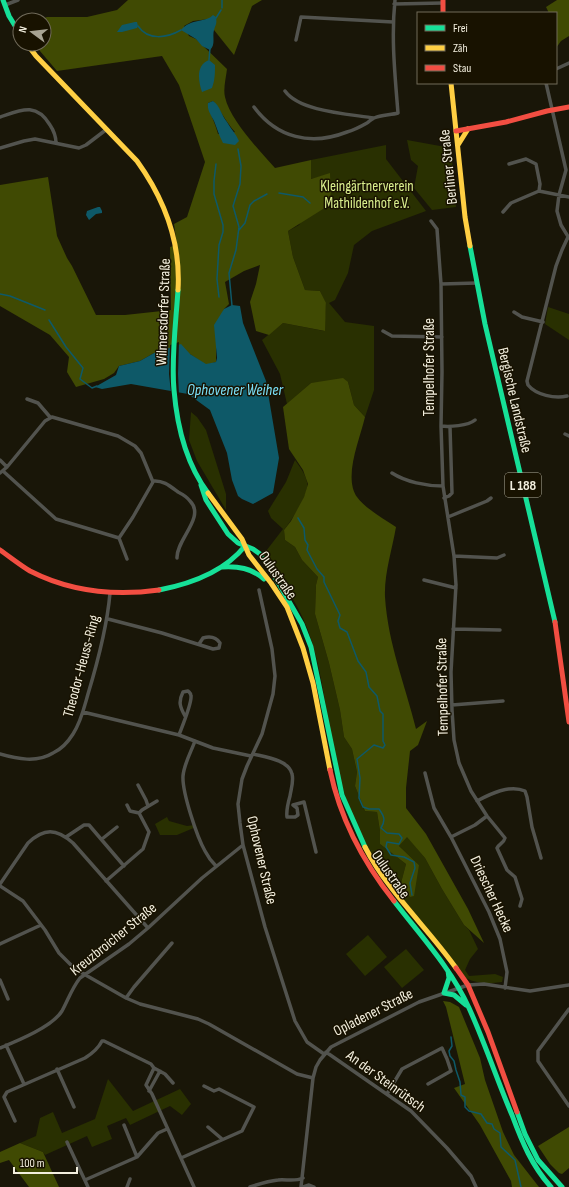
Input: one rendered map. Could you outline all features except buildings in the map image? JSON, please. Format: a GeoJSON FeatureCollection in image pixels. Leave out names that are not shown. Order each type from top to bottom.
{"type":"FeatureCollection","features":[{"type":"Feature","properties":{"kind":"main road"},"geometry":{"type":"LineString","coordinates":[[443,1],[444,12]]}},
{"type":"Feature","properties":{"kind":"main road"},"geometry":{"type":"LineString","coordinates":[[4,3],[12,20]]}},
{"type":"Feature","properties":{"kind":"main road","name":"Wilmersdorfer Straße"},"geometry":{"type":"LineString","coordinates":[[33,52],[137,161],[150,179],[160,198],[176,244],[178,259],[178,288],[173,373],[176,406],[184,442],[191,464],[201,484],[242,539],[245,546]]}},
{"type":"Feature","properties":{"kind":"main road","name":"Berliner Straße"},"geometry":{"type":"LineString","coordinates":[[451,84],[465,217],[470,249]]}},
{"type":"Feature","properties":{"kind":"main road"},"geometry":{"type":"LineString","coordinates":[[456,131],[547,114],[552,111],[569,107]]}},
{"type":"Feature","properties":{"kind":"main road"},"geometry":{"type":"LineString","coordinates":[[458,146],[460,140],[468,129]]}},
{"type":"Feature","properties":{"kind":"main road","name":"Bergische Landstraße"},"geometry":{"type":"LineString","coordinates":[[470,249],[555,622],[567,693],[569,722]]}},
{"type":"Feature","properties":{"kind":"main road"},"geometry":{"type":"LineString","coordinates":[[0,550],[30,571],[54,581],[80,589],[110,593],[124,593],[160,590],[192,581],[221,567],[238,555],[245,546]]}},
{"type":"Feature","properties":{"kind":"main road","name":"Oulustraße"},"geometry":{"type":"LineString","coordinates":[[245,546],[249,555],[277,591],[287,607],[303,648],[313,683],[334,787],[347,824],[364,858],[382,886],[448,969],[459,987],[484,1042],[500,1089],[526,1151],[540,1175],[550,1187]]}},
{"type":"Feature","properties":{"kind":"main road","name":"Oulustraße"},"geometry":{"type":"LineString","coordinates":[[245,546],[260,554],[268,565],[302,624],[311,648],[317,673],[342,794],[361,840],[373,863],[388,884],[453,964],[468,986],[488,1032],[525,1134],[538,1160],[554,1180],[562,1187]]}},
{"type":"Feature","properties":{"kind":"main road"},"geometry":{"type":"LineString","coordinates":[[221,567],[244,567],[261,575],[267,581],[290,615]]}},
{"type":"Feature","properties":{"kind":"main road"},"geometry":{"type":"LineString","coordinates":[[448,969],[449,978],[444,993],[454,995],[469,1007]]}},
{"type":"Feature","properties":{"kind":"street"},"geometry":{"type":"LineString","coordinates":[[4,3],[18,0]]}},
{"type":"Feature","properties":{"kind":"street"},"geometry":{"type":"LineString","coordinates":[[254,107],[270,125],[287,134],[300,137],[317,138],[340,134],[355,129],[374,118],[398,113],[394,62],[393,22],[395,2],[443,1]]}},
{"type":"Feature","properties":{"kind":"street"},"geometry":{"type":"LineString","coordinates":[[296,40],[301,17],[393,22]]}},
{"type":"Feature","properties":{"kind":"street"},"geometry":{"type":"LineString","coordinates":[[557,69],[569,63]]}},
{"type":"Feature","properties":{"kind":"street"},"geometry":{"type":"LineString","coordinates":[[546,84],[566,170],[559,196],[557,211],[561,225],[569,238],[562,250],[556,266],[527,381],[531,389],[540,393],[560,398],[567,396]]}},
{"type":"Feature","properties":{"kind":"street"},"geometry":{"type":"LineString","coordinates":[[285,91],[290,97],[306,105],[323,110],[374,118]]}},
{"type":"Feature","properties":{"kind":"street"},"geometry":{"type":"LineString","coordinates":[[0,117],[25,109],[38,111],[52,127],[55,133],[56,143]]}},
{"type":"Feature","properties":{"kind":"street"},"geometry":{"type":"LineString","coordinates":[[0,148],[29,140],[41,140],[72,148],[82,147],[107,129]]}},
{"type":"Feature","properties":{"kind":"street"},"geometry":{"type":"LineString","coordinates":[[509,164],[526,159],[536,164],[540,184],[539,191]]}},
{"type":"Feature","properties":{"kind":"street"},"geometry":{"type":"LineString","coordinates":[[503,212],[512,203],[539,191],[569,197]]}},
{"type":"Feature","properties":{"kind":"street","name":"Tempelhofer Straße"},"geometry":{"type":"LineString","coordinates":[[431,220],[437,229],[441,284],[441,426],[443,486],[454,556],[456,588],[451,672],[454,740],[459,763],[470,791],[505,838],[497,848],[507,870],[515,877],[522,899],[520,906]]}},
{"type":"Feature","properties":{"kind":"street"},"geometry":{"type":"LineString","coordinates":[[441,284],[477,282]]}},
{"type":"Feature","properties":{"kind":"street"},"geometry":{"type":"LineString","coordinates":[[514,312],[522,317],[542,322]]}},
{"type":"Feature","properties":{"kind":"street"},"geometry":{"type":"LineString","coordinates":[[383,331],[392,336],[442,337]]}},
{"type":"Feature","properties":{"kind":"street"},"geometry":{"type":"LineString","coordinates":[[28,399],[38,403],[50,417],[118,436],[131,444],[141,453],[153,481]]}},
{"type":"Feature","properties":{"kind":"street"},"geometry":{"type":"LineString","coordinates":[[50,417],[2,472],[56,519],[119,538]]}},
{"type":"Feature","properties":{"kind":"street"},"geometry":{"type":"LineString","coordinates":[[441,426],[450,427],[475,420]]}},
{"type":"Feature","properties":{"kind":"street","name":"Tempelhofer Straße"},"geometry":{"type":"LineString","coordinates":[[444,498],[452,493],[450,427]]}},
{"type":"Feature","properties":{"kind":"street"},"geometry":{"type":"LineString","coordinates":[[0,460],[7,467]]}},
{"type":"Feature","properties":{"kind":"street"},"geometry":{"type":"LineString","coordinates":[[392,473],[398,477],[421,484],[443,486]]}},
{"type":"Feature","properties":{"kind":"street"},"geometry":{"type":"LineString","coordinates":[[119,538],[133,517],[153,481]]}},
{"type":"Feature","properties":{"kind":"street"},"geometry":{"type":"LineString","coordinates":[[153,481],[165,483],[190,500],[194,508],[194,518],[178,550],[177,558]]}},
{"type":"Feature","properties":{"kind":"street"},"geometry":{"type":"LineString","coordinates":[[448,518],[491,498]]}},
{"type":"Feature","properties":{"kind":"street"},"geometry":{"type":"LineString","coordinates":[[119,538],[127,559]]}},
{"type":"Feature","properties":{"kind":"street"},"geometry":{"type":"LineString","coordinates":[[454,556],[497,558],[504,555]]}},
{"type":"Feature","properties":{"kind":"street"},"geometry":{"type":"LineString","coordinates":[[424,580],[456,588]]}},
{"type":"Feature","properties":{"kind":"street","name":"Ophovener Straße"},"geometry":{"type":"LineString","coordinates":[[259,590],[272,649],[275,676],[273,694],[262,734],[242,779],[238,804],[243,845],[267,934],[295,1021],[307,1042],[325,1053]]}},
{"type":"Feature","properties":{"kind":"street","name":"Theodor-Heuss-Ring"},"geometry":{"type":"LineString","coordinates":[[0,754],[19,759],[35,758],[53,754],[68,741],[78,726],[94,676],[108,619],[110,593]]}},
{"type":"Feature","properties":{"kind":"street"},"geometry":{"type":"LineString","coordinates":[[108,619],[213,649],[219,648],[220,643],[217,639],[209,636],[203,638],[199,644]]}},
{"type":"Feature","properties":{"kind":"street"},"geometry":{"type":"LineString","coordinates":[[453,629],[500,630]]}},
{"type":"Feature","properties":{"kind":"street"},"geometry":{"type":"LineString","coordinates":[[179,735],[185,716],[191,697],[191,693],[188,691],[183,692],[179,703],[185,716]]}},
{"type":"Feature","properties":{"kind":"street"},"geometry":{"type":"LineString","coordinates":[[452,705],[503,701]]}},
{"type":"Feature","properties":{"kind":"street"},"geometry":{"type":"LineString","coordinates":[[83,712],[179,735],[224,751],[252,755],[286,765],[293,776],[287,817],[295,817],[298,815],[297,808],[293,805]]}},
{"type":"Feature","properties":{"kind":"street"},"geometry":{"type":"LineString","coordinates":[[195,741],[183,776],[184,788],[192,817],[205,852],[216,866]]}},
{"type":"Feature","properties":{"kind":"street","name":"Driescher Hecke"},"geometry":{"type":"LineString","coordinates":[[425,773],[434,808],[451,837],[490,912],[500,939],[507,972],[505,988]]}},
{"type":"Feature","properties":{"kind":"street"},"geometry":{"type":"LineString","coordinates":[[138,785],[148,806]]}},
{"type":"Feature","properties":{"kind":"street"},"geometry":{"type":"LineString","coordinates":[[477,801],[496,792],[519,788],[525,791],[535,843],[541,858]]}},
{"type":"Feature","properties":{"kind":"street"},"geometry":{"type":"LineString","coordinates":[[127,805],[133,813],[139,813],[157,801]]}},
{"type":"Feature","properties":{"kind":"street"},"geometry":{"type":"LineString","coordinates":[[288,805],[304,802],[316,852]]}},
{"type":"Feature","properties":{"kind":"street"},"geometry":{"type":"LineString","coordinates":[[106,881],[143,849],[149,832],[139,813]]}},
{"type":"Feature","properties":{"kind":"street"},"geometry":{"type":"LineString","coordinates":[[451,837],[475,825],[488,816]]}},
{"type":"Feature","properties":{"kind":"street"},"geometry":{"type":"LineString","coordinates":[[66,837],[84,825],[88,825],[102,839],[124,866]]}},
{"type":"Feature","properties":{"kind":"street"},"geometry":{"type":"LineString","coordinates":[[102,839],[117,827]]}},
{"type":"Feature","properties":{"kind":"street"},"geometry":{"type":"LineString","coordinates":[[148,928],[73,843],[66,837],[59,834],[46,831],[39,834],[28,843],[0,885],[23,901],[59,953],[75,969],[84,975],[126,998],[148,1007],[198,1019],[297,1074],[312,1078]]}},
{"type":"Feature","properties":{"kind":"street","name":"Kreuzbroicher Straße"},"geometry":{"type":"LineString","coordinates":[[0,1048],[53,1021],[61,1012],[75,985],[84,975],[129,944],[216,866],[243,845]]}},
{"type":"Feature","properties":{"kind":"street"},"geometry":{"type":"LineString","coordinates":[[0,944],[41,925]]}},
{"type":"Feature","properties":{"kind":"street"},"geometry":{"type":"LineString","coordinates":[[126,998],[172,943]]}},
{"type":"Feature","properties":{"kind":"street"},"geometry":{"type":"LineString","coordinates":[[0,980],[8,999]]}},
{"type":"Feature","properties":{"kind":"street","name":"Opladener Straße"},"geometry":{"type":"LineString","coordinates":[[302,1187],[312,1078],[316,1067],[331,1047],[419,1002],[459,987],[484,984],[530,991],[569,985]]}},
{"type":"Feature","properties":{"kind":"street"},"geometry":{"type":"LineString","coordinates":[[569,1009],[538,1051],[538,1061],[569,1106]]}},
{"type":"Feature","properties":{"kind":"street"},"geometry":{"type":"LineString","coordinates":[[15,1121],[4,1097],[7,1092],[85,1058],[94,1053],[104,1040],[151,1064],[154,1068],[165,1074],[174,1083]]}},
{"type":"Feature","properties":{"kind":"street"},"geometry":{"type":"LineString","coordinates":[[6,1046],[24,1084]]}},
{"type":"Feature","properties":{"kind":"street"},"geometry":{"type":"LineString","coordinates":[[387,1094],[402,1069],[442,1048],[451,1071],[428,1084]]}},
{"type":"Feature","properties":{"kind":"street","name":"An der Steinrütsch"},"geometry":{"type":"LineString","coordinates":[[325,1053],[403,1105],[419,1119],[471,1176],[476,1187]]}},
{"type":"Feature","properties":{"kind":"street"},"geometry":{"type":"LineString","coordinates":[[154,1068],[146,1085],[152,1094],[194,1187]]}},
{"type":"Feature","properties":{"kind":"street"},"geometry":{"type":"LineString","coordinates":[[57,1069],[74,1107]]}},
{"type":"Feature","properties":{"kind":"street"},"geometry":{"type":"LineString","coordinates":[[150,1091],[160,1071]]}},
{"type":"Feature","properties":{"kind":"street"},"geometry":{"type":"LineString","coordinates":[[181,1158],[242,1131],[254,1107],[219,1089],[214,1091],[204,1086]]}},
{"type":"Feature","properties":{"kind":"street"},"geometry":{"type":"LineString","coordinates":[[124,1126],[137,1157]]}},
{"type":"Feature","properties":{"kind":"street"},"geometry":{"type":"LineString","coordinates":[[208,1127],[222,1140]]}},
{"type":"Feature","properties":{"kind":"street"},"geometry":{"type":"LineString","coordinates":[[85,1180],[137,1157],[158,1133],[167,1129]]}},
{"type":"Feature","properties":{"kind":"street"},"geometry":{"type":"LineString","coordinates":[[66,1142],[88,1187]]}},
{"type":"Feature","properties":{"kind":"street"},"geometry":{"type":"LineString","coordinates":[[250,1187],[269,1181],[298,1180],[303,1178]]}},
{"type":"Feature","properties":{"kind":"street"},"geometry":{"type":"LineString","coordinates":[[127,1187],[130,1179]]}},
{"type":"Feature","properties":{"kind":"street"},"geometry":{"type":"LineString","coordinates":[[302,1187],[309,1185],[314,1187]]}},
{"type":"Feature","properties":{"kind":"green space"},"geometry":{"type":"Polygon","coordinates":[[[128,0],[262,0],[252,6],[234,55],[214,30],[209,19],[193,21],[184,26],[189,36],[196,39],[227,69],[224,91],[228,106],[239,125],[253,144],[275,168],[311,160],[311,179],[330,173],[331,204],[288,231],[293,257],[305,290],[320,291],[326,303],[325,331],[283,323],[269,335],[256,331],[250,302],[260,265],[244,271],[225,282],[229,304],[224,309],[216,344],[216,362],[206,365],[190,354],[154,353],[140,361],[119,366],[114,373],[104,379],[76,387],[67,372],[69,357],[50,335],[0,306],[0,185],[48,177],[57,236],[96,315],[125,315],[171,310],[170,247],[177,245],[174,224],[187,217],[205,162],[179,85],[162,56],[57,71],[41,52],[52,52],[52,17],[87,17],[117,10],[128,0]],[[213,101],[208,103],[218,134],[235,132],[213,101]]]}},
{"type":"Feature","properties":{"kind":"green space"},"geometry":{"type":"Polygon","coordinates":[[[557,0],[569,0],[569,36],[561,41],[557,47],[557,12],[548,12],[546,7],[557,0]]]}},
{"type":"Feature","properties":{"kind":"green space"},"geometry":{"type":"Polygon","coordinates":[[[407,140],[451,148],[456,207],[432,210],[414,188],[418,166],[411,160],[407,140]]]}},
{"type":"Feature","properties":{"kind":"green space","name":"Kleingärtnerverein Mathildenhof e.V."},"geometry":{"type":"Polygon","coordinates":[[[386,145],[386,159],[426,211],[372,231],[354,245],[348,273],[335,300],[329,303],[345,322],[374,326],[374,390],[365,417],[354,405],[348,382],[311,383],[287,404],[280,374],[262,340],[283,323],[324,331],[326,304],[320,291],[305,290],[293,257],[288,231],[299,225],[330,174],[311,179],[311,160],[386,145]]]}},
{"type":"Feature","properties":{"kind":"green space"},"geometry":{"type":"Polygon","coordinates":[[[548,307],[569,314],[569,340],[545,324],[548,307]]]}},
{"type":"Feature","properties":{"kind":"green space"},"geometry":{"type":"Polygon","coordinates":[[[343,378],[348,382],[354,405],[365,417],[352,469],[353,489],[357,497],[365,506],[396,527],[385,588],[387,614],[393,648],[416,729],[427,721],[418,745],[410,751],[406,788],[406,808],[426,834],[468,909],[484,943],[464,925],[425,858],[407,837],[399,846],[419,865],[414,896],[410,897],[401,883],[406,864],[380,844],[380,831],[377,812],[365,811],[355,786],[357,772],[352,749],[344,737],[340,710],[329,663],[315,614],[316,585],[318,577],[302,560],[295,547],[285,540],[284,530],[291,521],[304,497],[308,484],[303,470],[289,449],[283,407],[311,383],[343,378]]]}},
{"type":"Feature","properties":{"kind":"green space"},"geometry":{"type":"Polygon","coordinates":[[[191,412],[197,417],[206,430],[226,494],[226,510],[197,461],[189,440],[191,412]]]}},
{"type":"Feature","properties":{"kind":"green space"},"geometry":{"type":"Polygon","coordinates":[[[295,460],[305,476],[307,487],[303,500],[284,530],[285,540],[295,547],[302,560],[318,577],[316,585],[315,614],[329,663],[340,710],[344,737],[352,749],[357,772],[355,786],[365,811],[377,812],[380,831],[380,844],[406,864],[401,883],[419,865],[399,846],[407,836],[425,858],[464,925],[469,930],[478,949],[470,959],[465,970],[469,976],[495,974],[503,977],[502,982],[484,983],[466,978],[397,893],[373,856],[348,804],[332,744],[322,682],[308,630],[285,586],[263,555],[283,529],[271,518],[268,511],[286,482],[295,460]]]}},
{"type":"Feature","properties":{"kind":"green space"},"geometry":{"type":"Polygon","coordinates":[[[167,817],[169,821],[187,826],[195,825],[196,827],[177,835],[160,835],[155,824],[167,817]]]}},
{"type":"Feature","properties":{"kind":"green space"},"geometry":{"type":"Polygon","coordinates":[[[368,935],[387,957],[365,976],[346,954],[368,935]]]}},
{"type":"Feature","properties":{"kind":"green space"},"geometry":{"type":"Polygon","coordinates":[[[406,949],[424,970],[402,988],[384,967],[406,949]]]}},
{"type":"Feature","properties":{"kind":"green space"},"geometry":{"type":"Polygon","coordinates":[[[443,1001],[450,1002],[459,1007],[480,1058],[485,1080],[503,1132],[514,1155],[539,1187],[512,1187],[511,1181],[480,1125],[454,1088],[465,1084],[446,1007],[443,1001]]]}},
{"type":"Feature","properties":{"kind":"green space"},"geometry":{"type":"Polygon","coordinates":[[[108,1079],[133,1111],[180,1089],[191,1104],[182,1115],[170,1106],[130,1125],[126,1118],[107,1126],[112,1139],[92,1147],[87,1136],[45,1155],[43,1152],[20,1143],[36,1136],[40,1118],[53,1112],[62,1133],[95,1119],[108,1079]]]}},
{"type":"Feature","properties":{"kind":"green space"},"geometry":{"type":"Polygon","coordinates":[[[569,1127],[569,1168],[562,1174],[550,1164],[538,1146],[569,1127]]]}},
{"type":"Feature","properties":{"kind":"green space"},"geometry":{"type":"Polygon","coordinates":[[[20,1143],[43,1152],[59,1187],[29,1187],[9,1160],[0,1163],[0,1152],[20,1143]]]}},
{"type":"Feature","properties":{"kind":"water"},"geometry":{"type":"Polygon","coordinates":[[[213,15],[216,17],[216,23],[213,45],[210,50],[202,46],[196,39],[181,30],[189,24],[206,19],[213,15]]]}},
{"type":"Feature","properties":{"kind":"water"},"geometry":{"type":"Polygon","coordinates":[[[137,22],[137,28],[117,32],[122,25],[137,22]]]}},
{"type":"Feature","properties":{"kind":"water"},"geometry":{"type":"Polygon","coordinates":[[[209,60],[215,65],[214,82],[212,88],[202,92],[199,73],[202,65],[209,60]]]}},
{"type":"Feature","properties":{"kind":"water"},"geometry":{"type":"Polygon","coordinates":[[[213,101],[218,106],[238,138],[239,141],[235,145],[223,143],[208,108],[208,103],[213,101]]]}},
{"type":"Feature","properties":{"kind":"water"},"geometry":{"type":"Polygon","coordinates":[[[100,207],[102,213],[96,214],[89,220],[86,215],[87,211],[100,207]]]}},
{"type":"Feature","properties":{"kind":"water","name":"Ophovener Weiher"},"geometry":{"type":"Polygon","coordinates":[[[232,305],[240,306],[243,323],[266,381],[279,458],[273,493],[253,504],[238,496],[232,480],[227,453],[210,410],[188,394],[131,384],[102,389],[95,387],[116,375],[119,366],[140,361],[154,353],[181,344],[190,354],[206,364],[216,362],[217,358],[214,325],[224,309],[232,305]]]}},
{"type":"Feature","properties":{"kind":"pier"},"geometry":{"type":"Polygon","coordinates":[[[179,342],[179,395],[171,393],[169,374],[170,345],[179,342]]]}},
{"type":"Feature","properties":{"kind":"waterway"},"geometry":{"type":"LineString","coordinates":[[222,0],[222,8]]}},
{"type":"Feature","properties":{"kind":"waterway"},"geometry":{"type":"LineString","coordinates":[[216,18],[221,10]]}},
{"type":"Feature","properties":{"kind":"waterway"},"geometry":{"type":"LineString","coordinates":[[138,26],[147,34],[158,37],[170,35],[181,30]]}},
{"type":"Feature","properties":{"kind":"waterway"},"geometry":{"type":"LineString","coordinates":[[209,60],[210,48]]}},
{"type":"Feature","properties":{"kind":"waterway"},"geometry":{"type":"LineString","coordinates":[[232,306],[229,273],[236,250],[239,227],[233,206],[240,184],[241,166],[238,149]]}},
{"type":"Feature","properties":{"kind":"waterway"},"geometry":{"type":"LineString","coordinates":[[216,164],[214,194],[223,225],[223,232],[219,245],[217,279],[219,297]]}},
{"type":"Feature","properties":{"kind":"waterway"},"geometry":{"type":"LineString","coordinates":[[279,193],[303,197],[310,203]]}},
{"type":"Feature","properties":{"kind":"waterway"},"geometry":{"type":"LineString","coordinates":[[239,230],[245,223],[250,205],[267,194]]}},
{"type":"Feature","properties":{"kind":"waterway"},"geometry":{"type":"LineString","coordinates":[[0,294],[10,296],[45,310]]}},
{"type":"Feature","properties":{"kind":"waterway"},"geometry":{"type":"LineString","coordinates":[[49,320],[66,347],[83,368],[80,379],[92,388],[97,386]]}},
{"type":"Feature","properties":{"kind":"waterway"},"geometry":{"type":"LineString","coordinates":[[298,518],[304,528],[305,540],[308,545],[307,550],[317,569],[324,577],[324,582],[340,615],[338,621],[340,628],[347,632],[358,661],[366,672],[369,687],[377,696],[380,711],[383,714],[383,741],[385,745],[383,748],[374,745],[357,759],[360,778],[359,798],[363,807],[369,809],[379,809],[384,818],[384,823],[381,828],[387,833],[399,834],[402,838],[399,844],[387,842],[386,847],[391,855],[404,857],[414,862],[415,868],[410,883],[412,895]]}},
{"type":"Feature","properties":{"kind":"waterway"},"geometry":{"type":"LineString","coordinates":[[451,1037],[452,1046],[449,1051],[450,1056],[454,1061],[460,1082],[461,1095],[465,1097],[465,1107],[469,1111],[481,1114],[487,1123],[492,1124],[494,1129],[500,1133],[501,1147],[515,1160],[521,1187]]}},
{"type":"Feature","properties":{"kind":"traffic: fast"},"geometry":{"type":"LineString","coordinates":[[3,0],[12,21]]}},
{"type":"Feature","properties":{"kind":"traffic: fast"},"geometry":{"type":"LineString","coordinates":[[470,246],[485,324],[555,622]]}},
{"type":"Feature","properties":{"kind":"traffic: fast"},"geometry":{"type":"LineString","coordinates":[[178,290],[173,366],[175,404],[184,444],[189,458],[194,470],[208,493]]}},
{"type":"Feature","properties":{"kind":"traffic: fast"},"geometry":{"type":"LineString","coordinates":[[201,485],[206,500],[228,534],[238,543],[253,549],[260,554],[268,565],[302,624],[311,647],[342,795],[365,847]]}},
{"type":"Feature","properties":{"kind":"traffic: fast"},"geometry":{"type":"LineString","coordinates":[[159,590],[183,584],[206,575],[227,563],[245,546]]}},
{"type":"Feature","properties":{"kind":"traffic: fast"},"geometry":{"type":"LineString","coordinates":[[222,567],[244,568],[254,572],[264,579]]}},
{"type":"Feature","properties":{"kind":"traffic: fast"},"geometry":{"type":"LineString","coordinates":[[394,901],[434,952],[462,993],[524,1144],[538,1171],[551,1187]]}},
{"type":"Feature","properties":{"kind":"traffic: fast"},"geometry":{"type":"LineString","coordinates":[[448,971],[449,978],[444,993],[454,995],[466,1005]]}},
{"type":"Feature","properties":{"kind":"traffic: fast"},"geometry":{"type":"LineString","coordinates":[[517,1112],[525,1134],[538,1160],[562,1187]]}},
{"type":"Feature","properties":{"kind":"traffic: slow"},"geometry":{"type":"LineString","coordinates":[[33,52],[137,161],[147,176],[163,206],[174,238],[177,255],[178,290]]}},
{"type":"Feature","properties":{"kind":"traffic: slow"},"geometry":{"type":"LineString","coordinates":[[451,84],[465,217],[470,246]]}},
{"type":"Feature","properties":{"kind":"traffic: slow"},"geometry":{"type":"LineString","coordinates":[[458,145],[468,129]]}},
{"type":"Feature","properties":{"kind":"traffic: slow"},"geometry":{"type":"LineString","coordinates":[[208,493],[242,539],[249,555],[271,583],[287,607],[303,648],[313,683],[330,770]]}},
{"type":"Feature","properties":{"kind":"traffic: slow"},"geometry":{"type":"LineString","coordinates":[[365,847],[374,863],[396,894],[456,968]]}},
{"type":"Feature","properties":{"kind":"traffic: jam"},"geometry":{"type":"LineString","coordinates":[[443,0],[443,12]]}},
{"type":"Feature","properties":{"kind":"traffic: jam"},"geometry":{"type":"LineString","coordinates":[[456,131],[506,122],[547,111],[569,107]]}},
{"type":"Feature","properties":{"kind":"traffic: jam"},"geometry":{"type":"LineString","coordinates":[[0,550],[30,571],[61,584],[93,591],[126,593],[159,590]]}},
{"type":"Feature","properties":{"kind":"traffic: jam"},"geometry":{"type":"LineString","coordinates":[[555,622],[569,722]]}},
{"type":"Feature","properties":{"kind":"traffic: jam"},"geometry":{"type":"LineString","coordinates":[[330,770],[334,788],[346,822],[354,839],[372,871],[394,901]]}},
{"type":"Feature","properties":{"kind":"traffic: jam"},"geometry":{"type":"LineString","coordinates":[[456,968],[468,985],[488,1032],[517,1112]]}}]}
